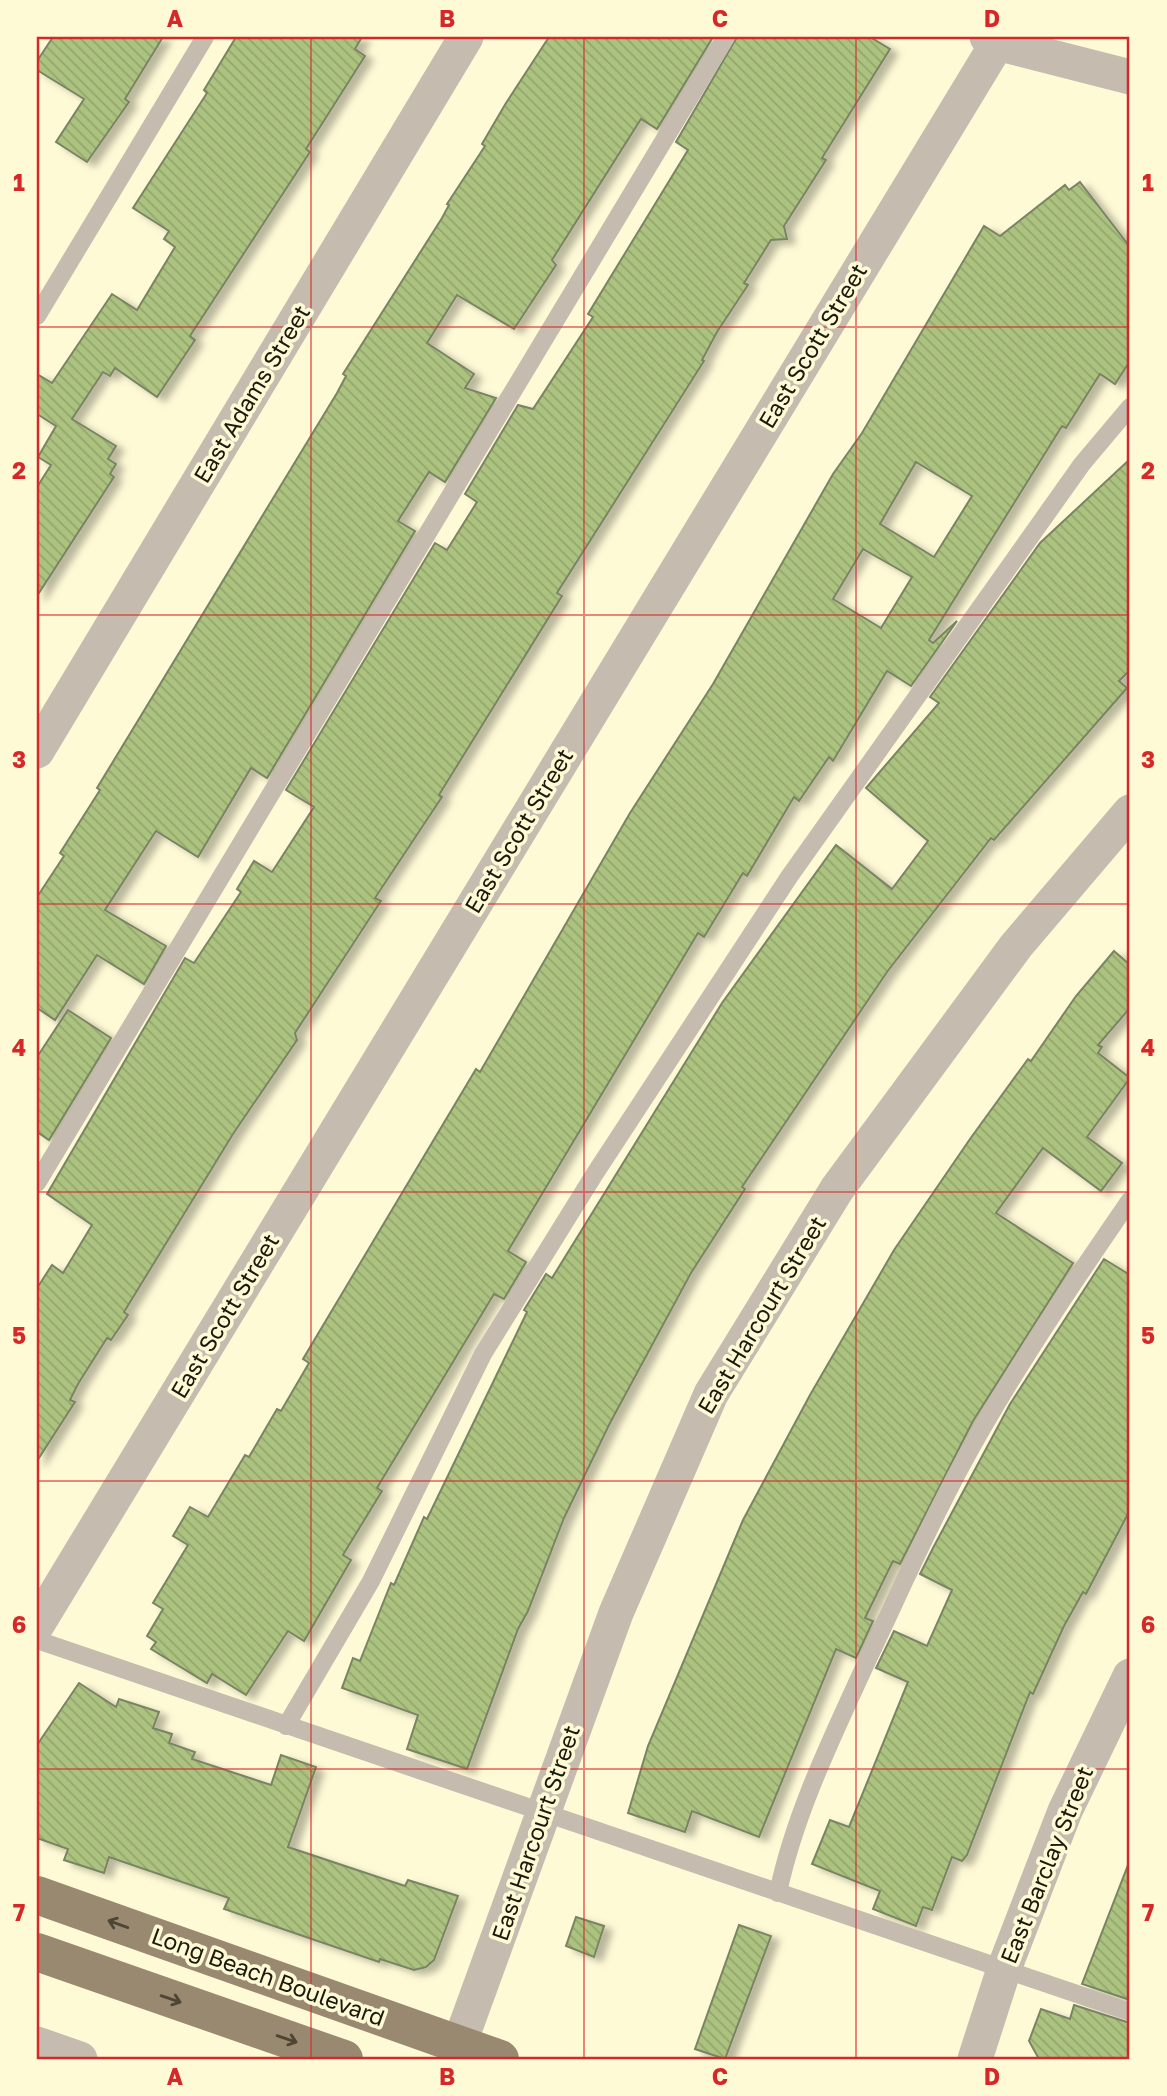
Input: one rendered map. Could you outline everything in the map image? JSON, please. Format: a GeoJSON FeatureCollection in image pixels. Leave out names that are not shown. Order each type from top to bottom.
{"type":"FeatureCollection","features":[{"type":"Feature","properties":{"kind":"main road","name":"Long Beach Boulevard"},"geometry":{"type":"LineString","coordinates":[[37,1895],[463,2052],[500,2059]]}},
{"type":"Feature","properties":{"kind":"main road"},"geometry":{"type":"LineString","coordinates":[[37,1952],[344,2059]]}},
{"type":"Feature","properties":{"kind":"street","name":"East Adams Street"},"geometry":{"type":"LineString","coordinates":[[37,751],[466,37]]}},
{"type":"Feature","properties":{"kind":"street"},"geometry":{"type":"LineString","coordinates":[[995,39],[1130,77]]}},
{"type":"Feature","properties":{"kind":"street","name":"East Scott Street"},"geometry":{"type":"LineString","coordinates":[[37,1625],[995,39]]}},
{"type":"Feature","properties":{"kind":"street","name":"East Harcourt Street"},"geometry":{"type":"LineString","coordinates":[[463,2052],[541,1814],[616,1612],[711,1394],[837,1189],[1016,946],[1130,812]]}},
{"type":"Feature","properties":{"kind":"street","name":"East Barclay Street"},"geometry":{"type":"LineString","coordinates":[[975,2059],[1004,1969],[1065,1811],[1130,1676]]}},
{"type":"Feature","properties":{"kind":"street"},"geometry":{"type":"LineString","coordinates":[[37,2044],[77,2059]]}},
{"type":"Feature","properties":{"kind":"lane"},"geometry":{"type":"LineString","coordinates":[[37,316],[205,37]]}},
{"type":"Feature","properties":{"kind":"lane"},"geometry":{"type":"LineString","coordinates":[[37,1183],[726,37]]}},
{"type":"Feature","properties":{"kind":"lane"},"geometry":{"type":"LineString","coordinates":[[286,1726],[371,1581],[483,1354],[594,1175],[789,877],[1082,464],[1130,407]]}},
{"type":"Feature","properties":{"kind":"lane"},"geometry":{"type":"LineString","coordinates":[[778,1894],[786,1854],[828,1746],[909,1570],[982,1429],[1064,1296],[1130,1200]]}},
{"type":"Feature","properties":{"kind":"lane"},"geometry":{"type":"LineString","coordinates":[[37,1640],[541,1814],[1130,2012]]}},
{"type":"Feature","properties":{"kind":"building"},"geometry":{"type":"Polygon","coordinates":[[[53,37],[163,37],[125,99],[129,102],[87,162],[56,142],[84,99],[37,70],[37,61],[53,37]]]}},
{"type":"Feature","properties":{"kind":"building"},"geometry":{"type":"Polygon","coordinates":[[[236,37],[362,37],[355,49],[365,56],[306,149],[310,152],[190,336],[195,340],[157,397],[115,368],[110,376],[103,372],[72,419],[116,446],[108,459],[116,464],[110,474],[114,477],[37,596],[37,487],[51,465],[38,457],[56,426],[37,414],[37,374],[52,383],[112,294],[137,310],[175,247],[164,239],[169,231],[133,208],[207,93],[204,90],[236,37]]]}},
{"type":"Feature","properties":{"kind":"building"},"geometry":{"type":"Polygon","coordinates":[[[549,37],[713,37],[657,129],[641,119],[552,260],[556,265],[514,329],[457,295],[427,343],[474,374],[465,388],[496,398],[445,482],[429,472],[398,521],[415,531],[267,778],[251,768],[198,857],[156,831],[105,910],[166,946],[144,984],[97,955],[55,1020],[37,1008],[37,897],[64,856],[60,853],[100,790],[97,788],[337,393],[346,376],[343,374],[442,218],[449,205],[447,204],[485,146],[482,144],[506,103],[549,37]]]}},
{"type":"Feature","properties":{"kind":"building"},"geometry":{"type":"Polygon","coordinates":[[[737,37],[870,37],[890,49],[822,158],[826,160],[784,226],[787,239],[771,240],[744,283],[748,285],[717,332],[702,360],[704,361],[557,593],[562,596],[439,795],[442,797],[375,898],[381,901],[295,1033],[297,1040],[233,1134],[124,1312],[128,1315],[111,1340],[107,1338],[78,1384],[70,1400],[75,1402],[37,1461],[37,1288],[52,1265],[63,1273],[92,1225],[47,1194],[185,958],[194,963],[241,892],[237,889],[254,861],[272,872],[314,807],[286,790],[435,543],[447,550],[477,502],[465,494],[518,405],[533,409],[593,317],[588,314],[688,150],[676,142],[737,37]]]}},
{"type":"Feature","properties":{"kind":"building"},"geometry":{"type":"Polygon","coordinates":[[[1080,182],[1130,247],[1130,361],[1115,384],[1100,374],[1066,428],[1062,426],[929,640],[933,643],[957,621],[911,686],[887,671],[833,761],[829,757],[799,801],[794,797],[747,876],[743,873],[704,937],[698,933],[508,1251],[526,1262],[504,1299],[494,1294],[377,1488],[382,1491],[343,1555],[351,1560],[304,1641],[288,1631],[246,1695],[212,1674],[207,1683],[151,1649],[156,1642],[147,1636],[163,1609],[153,1603],[188,1545],[173,1536],[190,1507],[208,1517],[245,1455],[249,1457],[277,1409],[281,1411],[309,1363],[303,1359],[476,1069],[480,1072],[630,813],[713,684],[833,474],[862,433],[984,226],[1000,236],[1065,185],[1069,190],[1080,182]],[[916,462],[880,524],[934,557],[972,496],[916,462]],[[863,549],[833,599],[881,628],[912,577],[863,549]]]}},
{"type":"Feature","properties":{"kind":"building"},"geometry":{"type":"Polygon","coordinates":[[[1130,459],[1130,670],[1119,681],[1127,688],[994,840],[991,838],[887,972],[742,1187],[745,1189],[691,1273],[610,1423],[564,1518],[528,1611],[518,1629],[467,1769],[407,1749],[418,1715],[342,1688],[353,1658],[360,1661],[391,1583],[394,1585],[424,1517],[427,1519],[527,1312],[524,1310],[546,1274],[552,1278],[722,1003],[836,845],[892,889],[928,841],[866,788],[939,703],[930,697],[1040,543],[1130,459]]]}},
{"type":"Feature","properties":{"kind":"building"},"geometry":{"type":"Polygon","coordinates":[[[1114,951],[1130,965],[1130,1008],[1098,1045],[1102,1047],[1098,1053],[1130,1078],[1087,1137],[1122,1163],[1101,1191],[1043,1148],[996,1213],[1073,1263],[973,1421],[900,1564],[893,1561],[865,1618],[873,1621],[856,1658],[836,1649],[759,1837],[692,1811],[685,1832],[628,1813],[648,1746],[743,1520],[810,1395],[894,1250],[970,1139],[1028,1059],[1031,1061],[1076,996],[1114,951]]]}},
{"type":"Feature","properties":{"kind":"building"},"geometry":{"type":"Polygon","coordinates":[[[68,1010],[111,1038],[49,1140],[37,1132],[37,1057],[68,1010]]]}},
{"type":"Feature","properties":{"kind":"building"},"geometry":{"type":"Polygon","coordinates":[[[1104,1259],[1130,1275],[1130,1510],[1086,1594],[1083,1592],[1064,1626],[1033,1694],[1030,1692],[967,1855],[962,1861],[952,1857],[932,1910],[923,1907],[916,1926],[873,1909],[880,1891],[812,1864],[830,1820],[849,1827],[908,1682],[876,1668],[894,1631],[927,1646],[952,1590],[920,1574],[1010,1404],[1104,1259]]]}},
{"type":"Feature","properties":{"kind":"building"},"geometry":{"type":"Polygon","coordinates":[[[79,1683],[116,1707],[119,1699],[159,1712],[153,1728],[172,1734],[169,1743],[195,1752],[192,1759],[271,1785],[281,1755],[316,1767],[288,1847],[405,1886],[408,1880],[458,1896],[434,1960],[426,1967],[414,1970],[380,1959],[379,1962],[224,1909],[229,1898],[109,1857],[104,1873],[64,1860],[68,1849],[37,1838],[37,1745],[79,1683]]]}},
{"type":"Feature","properties":{"kind":"building"},"geometry":{"type":"Polygon","coordinates":[[[1130,1865],[1130,2000],[1082,1984],[1130,1865]]]}},
{"type":"Feature","properties":{"kind":"building"},"geometry":{"type":"Polygon","coordinates":[[[576,1917],[604,1926],[594,1957],[566,1946],[576,1917]]]}},
{"type":"Feature","properties":{"kind":"building"},"geometry":{"type":"Polygon","coordinates":[[[739,1925],[771,1936],[725,2059],[695,2049],[739,1925]]]}},
{"type":"Feature","properties":{"kind":"building"},"geometry":{"type":"Polygon","coordinates":[[[1074,2005],[1130,2023],[1130,2059],[1039,2059],[1029,2041],[1041,2009],[1070,2019],[1074,2005]]]}}]}
